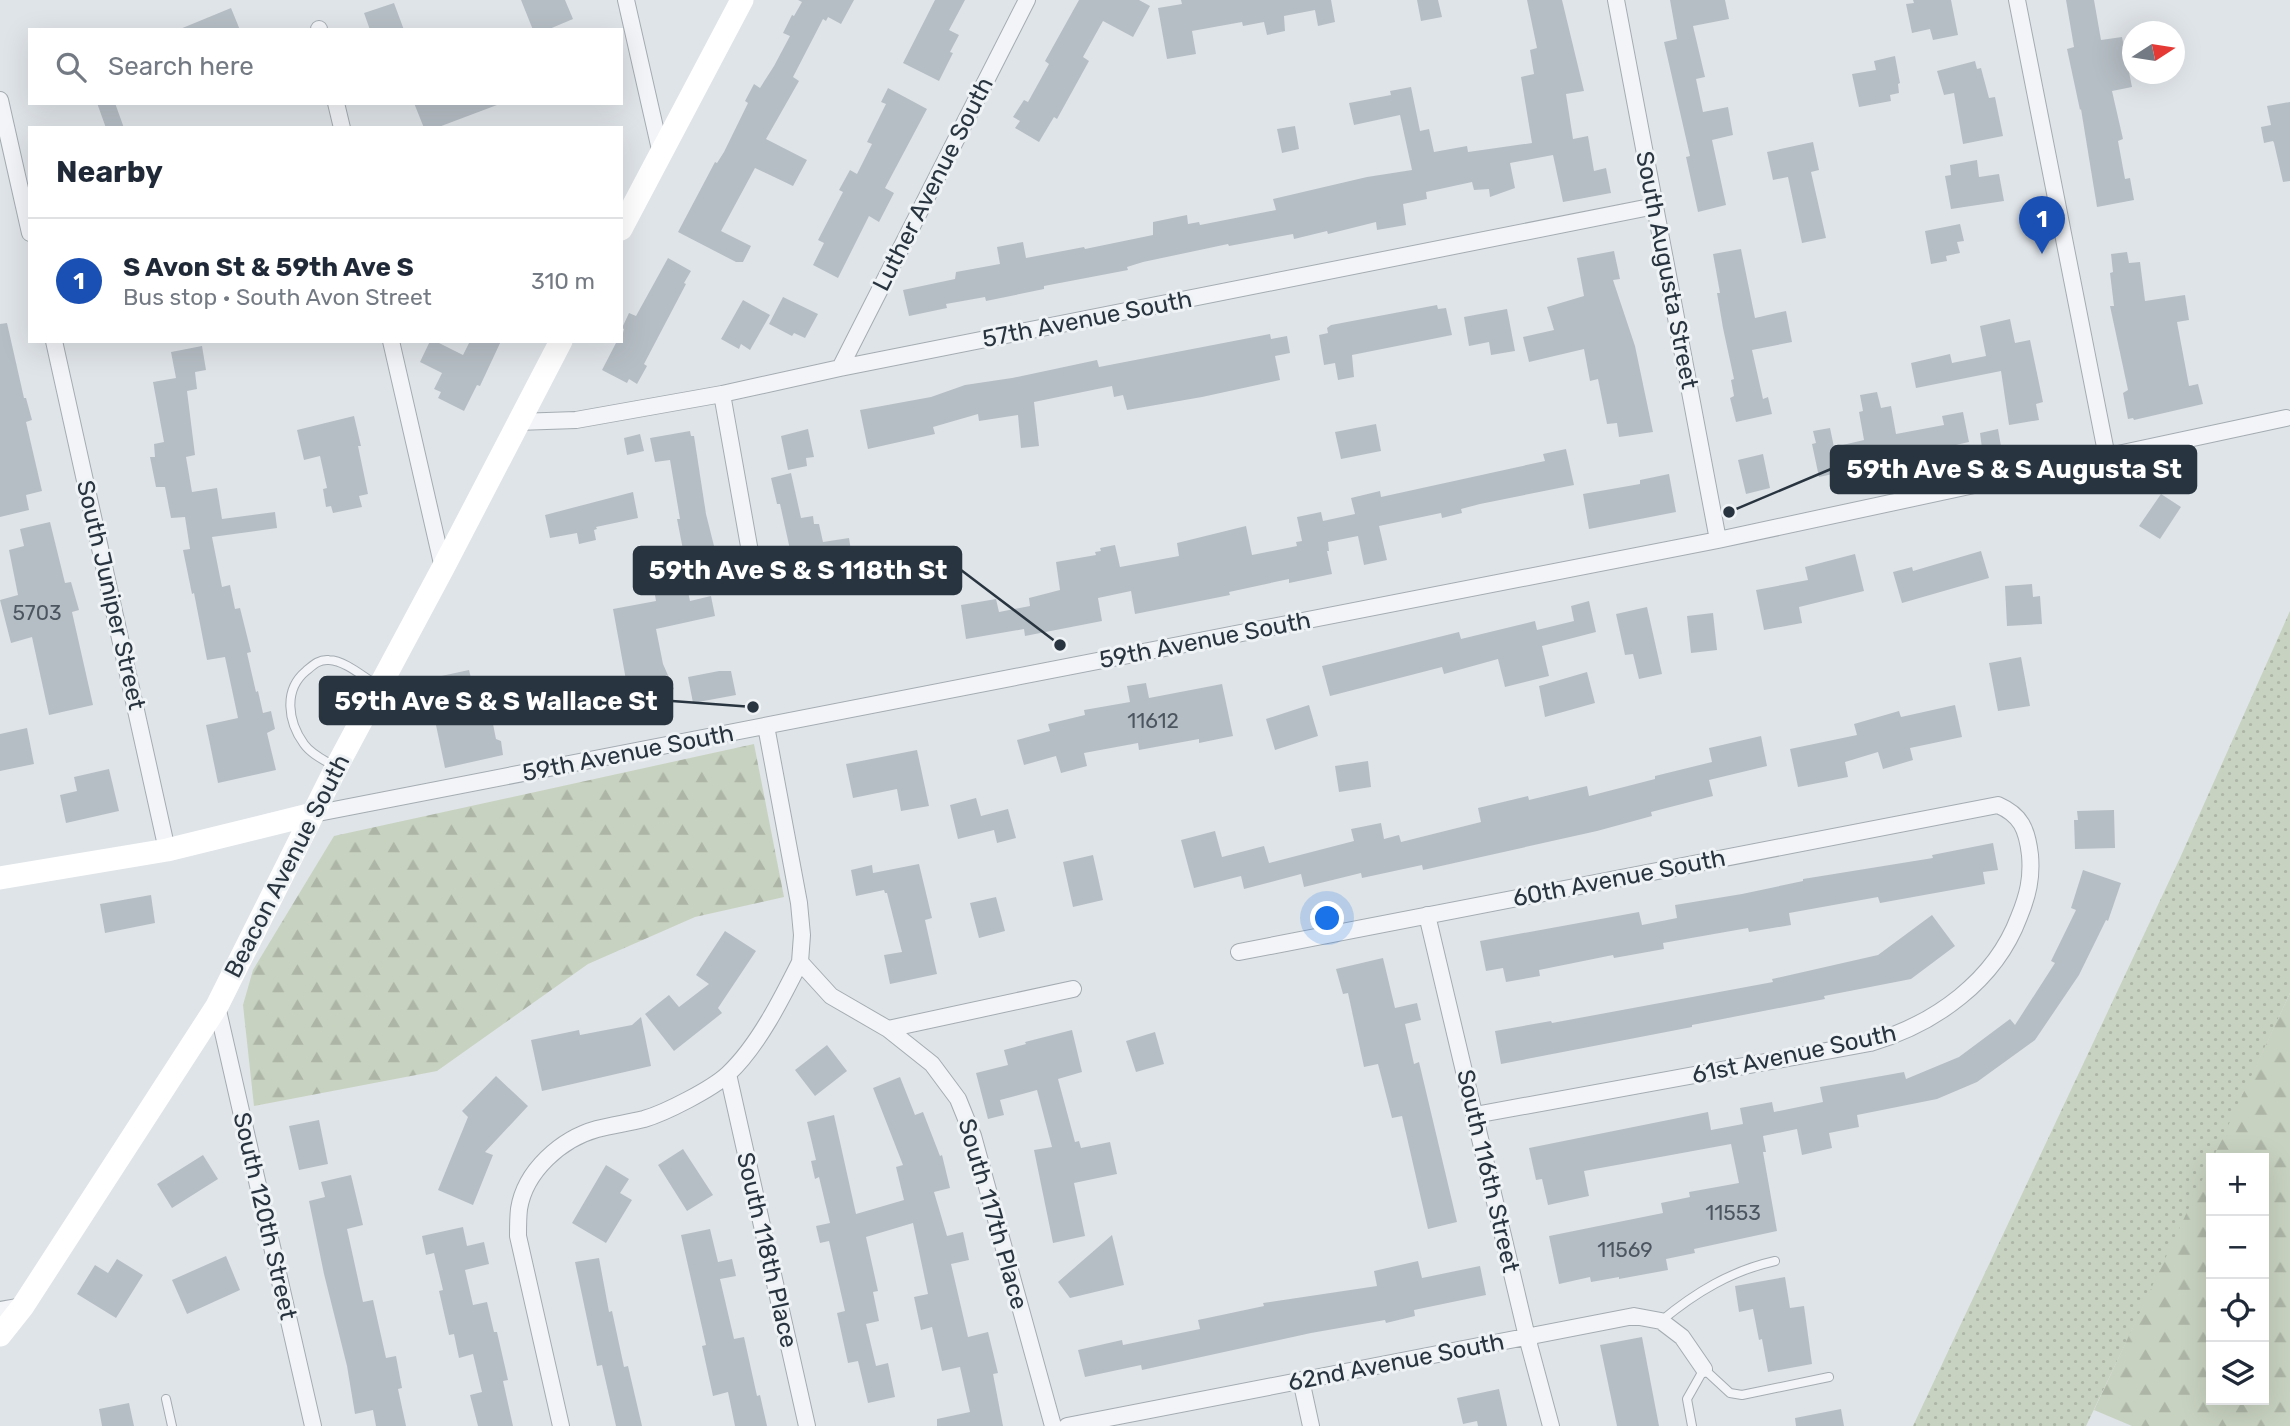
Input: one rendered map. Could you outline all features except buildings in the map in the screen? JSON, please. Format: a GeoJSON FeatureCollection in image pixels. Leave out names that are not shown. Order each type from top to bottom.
{"type":"FeatureCollection","features":[{"type":"Feature","properties":{"kind":"street"},"geometry":{"type":"LineString","coordinates":[[626,0],[661,154]]}},
{"type":"Feature","properties":{"kind":"street"},"geometry":{"type":"LineString","coordinates":[[623,225],[742,0]]}},
{"type":"Feature","properties":{"kind":"street","name":"Luther Avenue South"},"geometry":{"type":"LineString","coordinates":[[840,368],[1027,0]]}},
{"type":"Feature","properties":{"kind":"street","name":"South Augusta Street"},"geometry":{"type":"LineString","coordinates":[[1616,0],[1718,540]]}},
{"type":"Feature","properties":{"kind":"street"},"geometry":{"type":"LineString","coordinates":[[2017,0],[2107,457]]}},
{"type":"Feature","properties":{"kind":"street"},"geometry":{"type":"LineString","coordinates":[[0,100],[28,224]]}},
{"type":"Feature","properties":{"kind":"street"},"geometry":{"type":"LineString","coordinates":[[336,105],[342,126]]}},
{"type":"Feature","properties":{"kind":"street","name":"57th Avenue South"},"geometry":{"type":"LineString","coordinates":[[517,422],[576,420],[722,394],[840,368],[1656,206]]}},
{"type":"Feature","properties":{"kind":"street","name":"South Juniper Street"},"geometry":{"type":"LineString","coordinates":[[54,343],[167,850]]}},
{"type":"Feature","properties":{"kind":"street"},"geometry":{"type":"LineString","coordinates":[[391,343],[443,568]]}},
{"type":"Feature","properties":{"kind":"street","name":"Beacon Avenue South"},"geometry":{"type":"LineString","coordinates":[[0,1335],[11,1308],[217,1006],[336,768],[560,343]]}},
{"type":"Feature","properties":{"kind":"street"},"geometry":{"type":"LineString","coordinates":[[722,394],[755,580]]}},
{"type":"Feature","properties":{"kind":"street","name":"59th Avenue South"},"geometry":{"type":"LineString","coordinates":[[0,878],[167,850],[313,814],[1718,540],[2286,418]]}},
{"type":"Feature","properties":{"kind":"street"},"geometry":{"type":"LineString","coordinates":[[561,1426],[518,1236],[519,1209],[526,1188],[540,1166],[561,1144],[595,1130],[646,1119],[671,1109],[728,1074],[777,1008],[800,962],[802,935],[799,903],[766,726]]}},
{"type":"Feature","properties":{"kind":"street","name":"60th Avenue South"},"geometry":{"type":"LineString","coordinates":[[1240,951],[1998,804]]}},
{"type":"Feature","properties":{"kind":"street","name":"61st Avenue South"},"geometry":{"type":"LineString","coordinates":[[1475,1115],[1870,1043],[1920,1024],[1975,985],[1996,962],[2013,933],[2026,898],[2032,875],[2024,827],[2014,812],[1998,804]]}},
{"type":"Feature","properties":{"kind":"street","name":"South 116th Street"},"geometry":{"type":"LineString","coordinates":[[1427,915],[1527,1337],[1551,1426]]}},
{"type":"Feature","properties":{"kind":"street"},"geometry":{"type":"LineString","coordinates":[[800,962],[831,996],[888,1029],[1073,989]]}},
{"type":"Feature","properties":{"kind":"street","name":"South 120th Street"},"geometry":{"type":"LineString","coordinates":[[217,1006],[313,1426]]}},
{"type":"Feature","properties":{"kind":"street","name":"South 117th Place"},"geometry":{"type":"LineString","coordinates":[[888,1029],[932,1064],[958,1099],[973,1136],[1053,1426]]}},
{"type":"Feature","properties":{"kind":"street","name":"South 118th Place"},"geometry":{"type":"LineString","coordinates":[[728,1074],[807,1426]]}},
{"type":"Feature","properties":{"kind":"street","name":"62nd Avenue South"},"geometry":{"type":"LineString","coordinates":[[1067,1426],[1634,1316],[1661,1321]]}},
{"type":"Feature","properties":{"kind":"street"},"geometry":{"type":"LineString","coordinates":[[1661,1321],[1682,1337],[1704,1369]]}},
{"type":"Feature","properties":{"kind":"street"},"geometry":{"type":"LineString","coordinates":[[1301,1380],[1311,1426]]}},
{"type":"Feature","properties":{"kind":"lane"},"geometry":{"type":"LineString","coordinates":[[336,768],[304,745],[297,732],[290,710],[293,688],[300,676],[314,664],[332,660],[340,662],[379,687]]}},
{"type":"Feature","properties":{"kind":"lane"},"geometry":{"type":"LineString","coordinates":[[1661,1321],[1692,1296],[1748,1267],[1775,1261]]}},
{"type":"Feature","properties":{"kind":"lane"},"geometry":{"type":"LineString","coordinates":[[1692,1426],[1687,1399],[1704,1369],[1730,1393],[1742,1395],[1829,1377]]}},
{"type":"Feature","properties":{"kind":"lane"},"geometry":{"type":"LineString","coordinates":[[166,1399],[172,1426]]}},
{"type":"Feature","properties":{"kind":"green space"},"geometry":{"type":"Polygon","coordinates":[[[2290,611],[2290,993],[2216,1153],[2206,1153],[2206,1175],[2086,1426],[1913,1426],[2180,858],[2290,611]]]}},
{"type":"Feature","properties":{"kind":"green space"},"geometry":{"type":"Polygon","coordinates":[[[754,744],[784,897],[695,917],[588,964],[437,1071],[254,1106],[243,1005],[253,970],[334,836],[754,744]]]}},
{"type":"Feature","properties":{"kind":"green space"},"geometry":{"type":"Polygon","coordinates":[[[2290,993],[2290,1426],[2132,1426],[2094,1410],[2206,1172],[2206,1405],[2269,1405],[2269,1153],[2215,1153],[2290,993]]]}},
{"type":"Feature","properties":{"kind":"place","name":"S Avon St & 59th Ave S"},"geometry":{"type":"Point","coordinates":[2042,254]}},
{"type":"Feature","properties":{"kind":"place","name":"59th Ave S & S Augusta St"},"geometry":{"type":"Point","coordinates":[1729,512]}},
{"type":"Feature","properties":{"kind":"place","name":"59th Ave S & S 118th St"},"geometry":{"type":"Point","coordinates":[1060,645]}},
{"type":"Feature","properties":{"kind":"place","name":"59th Ave S & S Wallace St"},"geometry":{"type":"Point","coordinates":[753,707]}}]}
